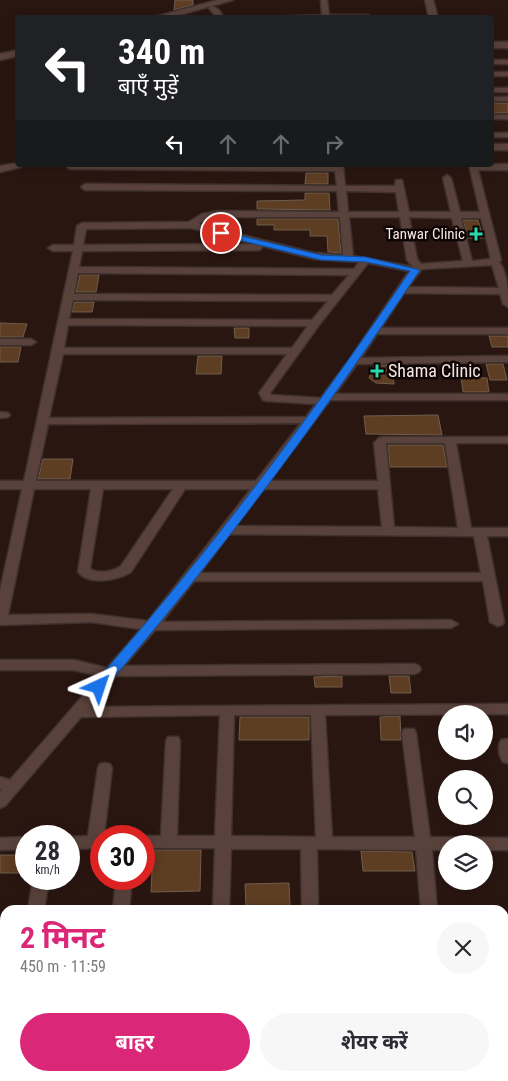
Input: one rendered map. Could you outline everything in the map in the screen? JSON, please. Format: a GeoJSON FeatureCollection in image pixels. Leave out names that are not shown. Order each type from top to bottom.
{"type":"FeatureCollection","features":[{"type":"Feature","properties":{"kind":"street"},"geometry":{"type":"LineString","coordinates":[[324,0],[326,15]]}},
{"type":"Feature","properties":{"kind":"street"},"geometry":{"type":"LineString","coordinates":[[429,0],[433,15]]}},
{"type":"Feature","properties":{"kind":"street"},"geometry":{"type":"LineString","coordinates":[[169,15],[221,3]]}},
{"type":"Feature","properties":{"kind":"street"},"geometry":{"type":"LineString","coordinates":[[183,15],[221,3]]}},
{"type":"Feature","properties":{"kind":"street"},"geometry":{"type":"LineString","coordinates":[[219,15],[217,11],[221,3]]}},
{"type":"Feature","properties":{"kind":"street"},"geometry":{"type":"LineString","coordinates":[[494,39],[508,39]]}},
{"type":"Feature","properties":{"kind":"street"},"geometry":{"type":"LineString","coordinates":[[494,45],[508,45]]}},
{"type":"Feature","properties":{"kind":"street"},"geometry":{"type":"LineString","coordinates":[[0,52],[15,49]]}},
{"type":"Feature","properties":{"kind":"street"},"geometry":{"type":"LineString","coordinates":[[0,57],[15,54]]}},
{"type":"Feature","properties":{"kind":"street"},"geometry":{"type":"LineString","coordinates":[[494,62],[508,62]]}},
{"type":"Feature","properties":{"kind":"street"},"geometry":{"type":"LineString","coordinates":[[494,74],[508,74]]}},
{"type":"Feature","properties":{"kind":"street"},"geometry":{"type":"LineString","coordinates":[[494,90],[508,90]]}},
{"type":"Feature","properties":{"kind":"street"},"geometry":{"type":"LineString","coordinates":[[494,99],[508,99]]}},
{"type":"Feature","properties":{"kind":"street"},"geometry":{"type":"LineString","coordinates":[[494,117],[508,117]]}},
{"type":"Feature","properties":{"kind":"street"},"geometry":{"type":"LineString","coordinates":[[494,135],[508,135]]}},
{"type":"Feature","properties":{"kind":"street"},"geometry":{"type":"LineString","coordinates":[[494,147],[508,147]]}},
{"type":"Feature","properties":{"kind":"street"},"geometry":{"type":"LineString","coordinates":[[0,169],[15,166]]}},
{"type":"Feature","properties":{"kind":"street"},"geometry":{"type":"LineString","coordinates":[[339,167],[348,258]]}},
{"type":"Feature","properties":{"kind":"street"},"geometry":{"type":"LineString","coordinates":[[474,167],[496,256],[494,262]]}},
{"type":"Feature","properties":{"kind":"street"},"geometry":{"type":"LineString","coordinates":[[494,167],[508,167]]}},
{"type":"Feature","properties":{"kind":"street"},"geometry":{"type":"LineString","coordinates":[[447,178],[468,264]]}},
{"type":"Feature","properties":{"kind":"street"},"geometry":{"type":"LineString","coordinates":[[85,187],[340,188],[400,185],[412,260],[417,268]]}},
{"type":"Feature","properties":{"kind":"street"},"geometry":{"type":"LineString","coordinates":[[191,225],[205,216],[218,214],[486,215]]}},
{"type":"Feature","properties":{"kind":"street"},"geometry":{"type":"LineString","coordinates":[[451,624],[151,626],[91,618],[0,621],[58,351],[80,228],[85,225],[191,225],[321,257],[366,260],[417,268],[494,262]]}},
{"type":"Feature","properties":{"kind":"street"},"geometry":{"type":"LineString","coordinates":[[53,248],[273,246]]}},
{"type":"Feature","properties":{"kind":"street"},"geometry":{"type":"LineString","coordinates":[[366,260],[315,323],[266,391],[265,396],[276,400],[508,398]]}},
{"type":"Feature","properties":{"kind":"street"},"geometry":{"type":"LineString","coordinates":[[494,262],[498,266],[508,304]]}},
{"type":"Feature","properties":{"kind":"street"},"geometry":{"type":"LineString","coordinates":[[0,802],[6,785],[112,672],[190,577],[354,361],[404,290],[417,268]]}},
{"type":"Feature","properties":{"kind":"street"},"geometry":{"type":"LineString","coordinates":[[72,270],[355,272]]}},
{"type":"Feature","properties":{"kind":"street"},"geometry":{"type":"LineString","coordinates":[[404,290],[505,291]]}},
{"type":"Feature","properties":{"kind":"street"},"geometry":{"type":"LineString","coordinates":[[67,297],[335,298]]}},
{"type":"Feature","properties":{"kind":"street"},"geometry":{"type":"LineString","coordinates":[[63,322],[315,323]]}},
{"type":"Feature","properties":{"kind":"street"},"geometry":{"type":"LineString","coordinates":[[374,331],[508,331]]}},
{"type":"Feature","properties":{"kind":"street"},"geometry":{"type":"LineString","coordinates":[[0,342],[31,342]]}},
{"type":"Feature","properties":{"kind":"street"},"geometry":{"type":"LineString","coordinates":[[58,351],[295,351]]}},
{"type":"Feature","properties":{"kind":"street"},"geometry":{"type":"LineString","coordinates":[[354,361],[508,359]]}},
{"type":"Feature","properties":{"kind":"street"},"geometry":{"type":"LineString","coordinates":[[42,421],[309,420]]}},
{"type":"Feature","properties":{"kind":"street"},"geometry":{"type":"LineString","coordinates":[[388,530],[379,448],[383,440],[508,440]]}},
{"type":"Feature","properties":{"kind":"street"},"geometry":{"type":"LineString","coordinates":[[450,440],[465,532]]}},
{"type":"Feature","properties":{"kind":"street"},"geometry":{"type":"LineString","coordinates":[[0,485],[383,485]]}},
{"type":"Feature","properties":{"kind":"street"},"geometry":{"type":"LineString","coordinates":[[98,485],[84,569],[84,572],[92,576],[114,575],[126,569],[181,486]]}},
{"type":"Feature","properties":{"kind":"street"},"geometry":{"type":"LineString","coordinates":[[226,530],[508,532]]}},
{"type":"Feature","properties":{"kind":"street"},"geometry":{"type":"LineString","coordinates":[[480,532],[497,622]]}},
{"type":"Feature","properties":{"kind":"street"},"geometry":{"type":"LineString","coordinates":[[190,577],[488,577]]}},
{"type":"Feature","properties":{"kind":"street"},"geometry":{"type":"LineString","coordinates":[[0,665],[74,665],[112,672],[414,669]]}},
{"type":"Feature","properties":{"kind":"street"},"geometry":{"type":"LineString","coordinates":[[221,905],[227,710]]}},
{"type":"Feature","properties":{"kind":"street"},"geometry":{"type":"LineString","coordinates":[[310,905],[316,842],[318,710]]}},
{"type":"Feature","properties":{"kind":"street"},"geometry":{"type":"LineString","coordinates":[[76,712],[508,710]]}},
{"type":"Feature","properties":{"kind":"street"},"geometry":{"type":"LineString","coordinates":[[409,733],[423,842],[429,905]]}},
{"type":"Feature","properties":{"kind":"street"},"geometry":{"type":"LineString","coordinates":[[168,841],[174,741]]}},
{"type":"Feature","properties":{"kind":"street"},"geometry":{"type":"LineString","coordinates":[[100,825],[105,768]]}},
{"type":"Feature","properties":{"kind":"street"},"geometry":{"type":"LineString","coordinates":[[155,842],[508,844]]}},
{"type":"Feature","properties":{"kind":"street"},"geometry":{"type":"LineString","coordinates":[[0,844],[15,843]]}},
{"type":"Feature","properties":{"kind":"street"},"geometry":{"type":"LineString","coordinates":[[37,905],[39,890]]}},
{"type":"Feature","properties":{"kind":"street"},"geometry":{"type":"LineString","coordinates":[[121,905],[123,890]]}},
{"type":"Feature","properties":{"kind":"building"},"geometry":{"type":"Polygon","coordinates":[[[175,0],[193,0],[193,5],[174,10],[175,0]]]}},
{"type":"Feature","properties":{"kind":"building"},"geometry":{"type":"Polygon","coordinates":[[[494,103],[508,103],[508,113],[494,113],[494,103]]]}},
{"type":"Feature","properties":{"kind":"building"},"geometry":{"type":"Polygon","coordinates":[[[306,173],[328,173],[328,184],[305,184],[306,173]]]}},
{"type":"Feature","properties":{"kind":"building"},"geometry":{"type":"Polygon","coordinates":[[[305,193],[329,193],[330,210],[257,209],[257,201],[305,200],[305,193]]]}},
{"type":"Feature","properties":{"kind":"building"},"geometry":{"type":"Polygon","coordinates":[[[257,219],[338,219],[341,253],[328,252],[327,236],[310,236],[310,230],[274,230],[274,225],[257,225],[257,219]]]}},
{"type":"Feature","properties":{"kind":"building"},"geometry":{"type":"Polygon","coordinates":[[[463,220],[478,220],[483,238],[468,238],[463,220]]]}},
{"type":"Feature","properties":{"kind":"building"},"geometry":{"type":"Polygon","coordinates":[[[80,275],[99,275],[96,292],[76,292],[80,275]]]}},
{"type":"Feature","properties":{"kind":"building"},"geometry":{"type":"Polygon","coordinates":[[[75,302],[94,302],[92,312],[72,312],[75,302]]]}},
{"type":"Feature","properties":{"kind":"building"},"geometry":{"type":"Polygon","coordinates":[[[0,323],[27,324],[23,337],[0,337],[0,323]]]}},
{"type":"Feature","properties":{"kind":"building"},"geometry":{"type":"Polygon","coordinates":[[[234,328],[249,328],[249,338],[235,338],[234,328]]]}},
{"type":"Feature","properties":{"kind":"building"},"geometry":{"type":"Polygon","coordinates":[[[489,336],[508,336],[508,347],[492,347],[489,336]]]}},
{"type":"Feature","properties":{"kind":"building"},"geometry":{"type":"Polygon","coordinates":[[[0,347],[21,347],[18,362],[0,362],[0,347]]]}},
{"type":"Feature","properties":{"kind":"building"},"geometry":{"type":"Polygon","coordinates":[[[198,356],[222,356],[221,374],[196,374],[198,356]]]}},
{"type":"Feature","properties":{"kind":"building"},"geometry":{"type":"Polygon","coordinates":[[[486,364],[503,364],[507,380],[490,380],[486,364]]]}},
{"type":"Feature","properties":{"kind":"building"},"geometry":{"type":"Polygon","coordinates":[[[392,365],[394,384],[376,383],[369,378],[374,366],[392,365]]]}},
{"type":"Feature","properties":{"kind":"building"},"geometry":{"type":"Polygon","coordinates":[[[461,377],[487,378],[489,392],[463,392],[461,377]]]}},
{"type":"Feature","properties":{"kind":"building"},"geometry":{"type":"Polygon","coordinates":[[[438,415],[442,435],[366,434],[364,416],[438,415]]]}},
{"type":"Feature","properties":{"kind":"building"},"geometry":{"type":"Polygon","coordinates":[[[388,445],[443,445],[447,467],[390,467],[388,445]]]}},
{"type":"Feature","properties":{"kind":"building"},"geometry":{"type":"Polygon","coordinates":[[[43,459],[73,459],[70,479],[38,479],[43,459]]]}},
{"type":"Feature","properties":{"kind":"building"},"geometry":{"type":"Polygon","coordinates":[[[342,676],[342,687],[315,687],[314,677],[342,676]]]}},
{"type":"Feature","properties":{"kind":"building"},"geometry":{"type":"Polygon","coordinates":[[[389,676],[409,676],[411,693],[391,693],[389,676]]]}},
{"type":"Feature","properties":{"kind":"building"},"geometry":{"type":"Polygon","coordinates":[[[400,716],[401,740],[381,740],[380,717],[400,716]]]}},
{"type":"Feature","properties":{"kind":"building"},"geometry":{"type":"Polygon","coordinates":[[[240,717],[309,717],[309,740],[239,740],[240,717]]]}},
{"type":"Feature","properties":{"kind":"building"},"geometry":{"type":"Polygon","coordinates":[[[155,850],[201,850],[200,891],[151,892],[151,890],[155,890],[155,850]]]}},
{"type":"Feature","properties":{"kind":"building"},"geometry":{"type":"Polygon","coordinates":[[[361,851],[412,852],[415,871],[363,871],[361,851]]]}},
{"type":"Feature","properties":{"kind":"building"},"geometry":{"type":"Polygon","coordinates":[[[0,855],[15,855],[15,873],[0,873],[0,855]]]}},
{"type":"Feature","properties":{"kind":"building"},"geometry":{"type":"Polygon","coordinates":[[[289,883],[290,905],[246,905],[245,884],[289,883]]]}},
{"type":"Feature","properties":{"kind":"place","name":"Tanwar Clinic"},"geometry":{"type":"Point","coordinates":[476,234]}},
{"type":"Feature","properties":{"kind":"place","name":"Shama Clinic"},"geometry":{"type":"Point","coordinates":[377,371]}},
{"type":"Feature","properties":{"kind":"route"},"geometry":{"type":"LineString","coordinates":[[99,687],[151,626],[328,397],[404,290],[416,270],[366,260],[321,257],[221,233]]}}]}
